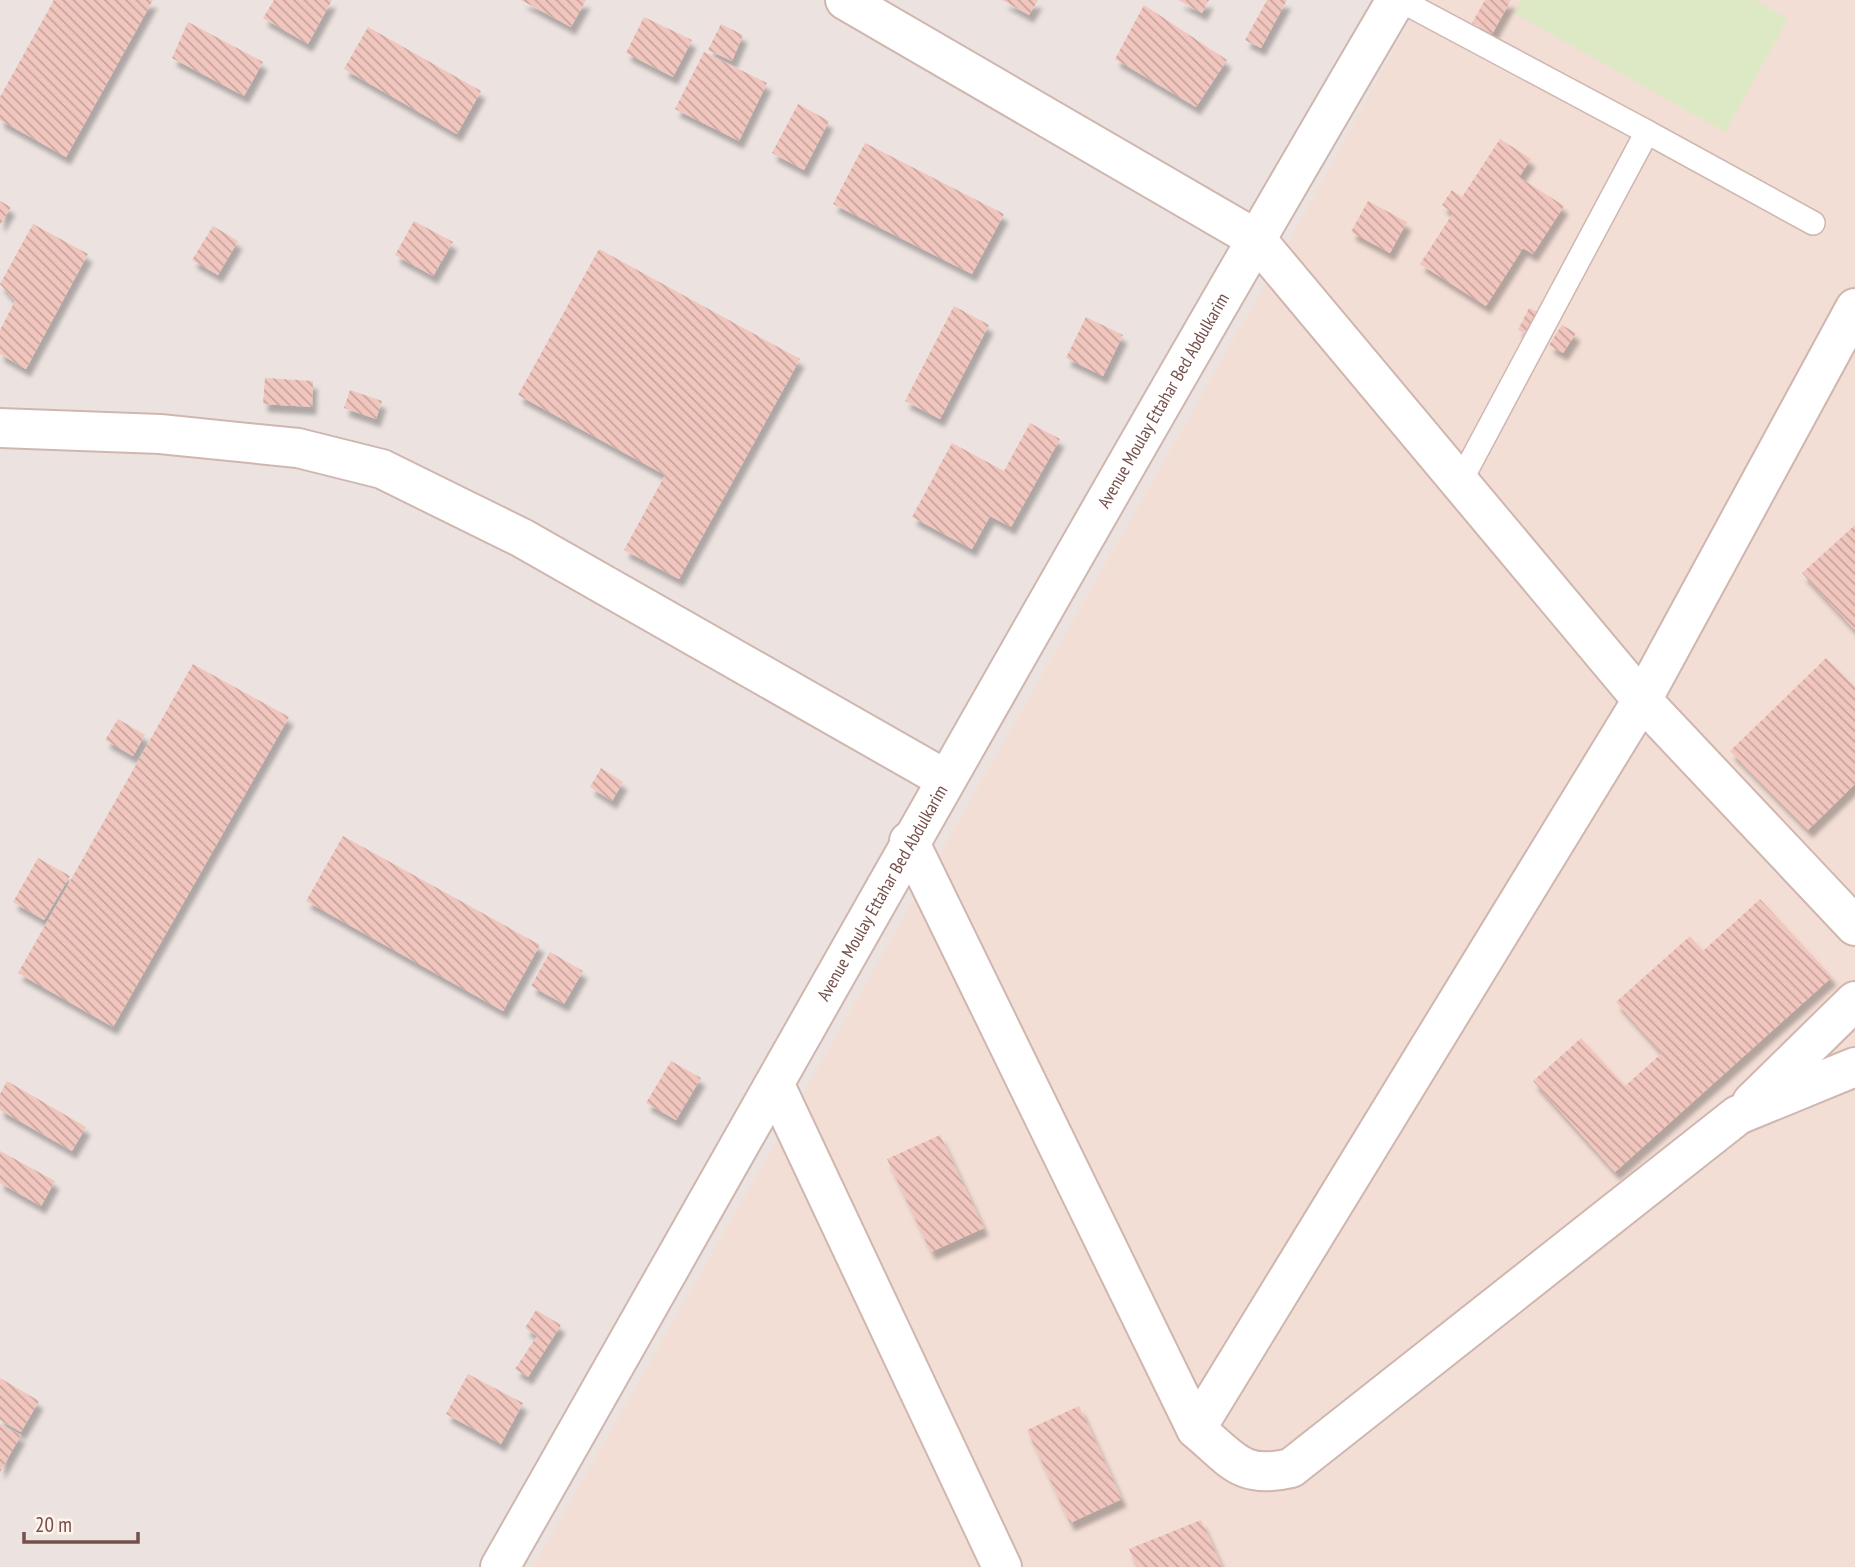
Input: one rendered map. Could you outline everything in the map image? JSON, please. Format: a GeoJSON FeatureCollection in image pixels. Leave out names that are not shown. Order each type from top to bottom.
{"type":"FeatureCollection","features":[{"type":"Feature","properties":{"kind":"street"},"geometry":{"type":"LineString","coordinates":[[845,0],[1256,239],[1642,700],[1855,926]]}},
{"type":"Feature","properties":{"kind":"street","name":"Avenue Moulay Ettahar Bed Abdulkarim"},"geometry":{"type":"LineString","coordinates":[[500,1567],[775,1084],[909,841],[1256,239],[1398,0]]}},
{"type":"Feature","properties":{"kind":"street"},"geometry":{"type":"LineString","coordinates":[[1196,1429],[1642,700],[1855,308]]}},
{"type":"Feature","properties":{"kind":"street"},"geometry":{"type":"LineString","coordinates":[[0,428],[160,435],[298,448],[382,469],[522,538],[945,779]]}},
{"type":"Feature","properties":{"kind":"street"},"geometry":{"type":"LineString","coordinates":[[909,841],[1196,1429],[1243,1469],[1266,1474],[1291,1468],[1738,1115],[1855,1001]]}},
{"type":"Feature","properties":{"kind":"street"},"geometry":{"type":"LineString","coordinates":[[1738,1115],[1855,1068]]}},
{"type":"Feature","properties":{"kind":"street"},"geometry":{"type":"LineString","coordinates":[[775,1084],[1002,1567]]}},
{"type":"Feature","properties":{"kind":"lane"},"geometry":{"type":"LineString","coordinates":[[1398,0],[1813,223]]}},
{"type":"Feature","properties":{"kind":"lane"},"geometry":{"type":"LineString","coordinates":[[1460,482],[1647,132]]}},
{"type":"Feature","properties":{"kind":"shaded area"},"geometry":{"type":"Polygon","coordinates":[[[0,0],[1855,0],[1855,1567],[0,1567],[0,0]]]}},
{"type":"Feature","properties":{"kind":"shaded area"},"geometry":{"type":"Polygon","coordinates":[[[0,0],[1421,0],[1288,244],[533,1567],[0,1567],[0,0]]]}},
{"type":"Feature","properties":{"kind":"green space"},"geometry":{"type":"Polygon","coordinates":[[[1522,0],[1755,0],[1788,19],[1725,132],[1514,13],[1522,0]]]}},
{"type":"Feature","properties":{"kind":"building"},"geometry":{"type":"Polygon","coordinates":[[[54,0],[153,0],[66,157],[0,120],[0,97],[54,0]]]}},
{"type":"Feature","properties":{"kind":"building"},"geometry":{"type":"Polygon","coordinates":[[[274,0],[332,0],[308,44],[263,18],[274,0]]]}},
{"type":"Feature","properties":{"kind":"building"},"geometry":{"type":"Polygon","coordinates":[[[521,0],[586,0],[571,27],[521,0]]]}},
{"type":"Feature","properties":{"kind":"building"},"geometry":{"type":"Polygon","coordinates":[[[1002,0],[1038,0],[1029,15],[1002,0]]]}},
{"type":"Feature","properties":{"kind":"building"},"geometry":{"type":"Polygon","coordinates":[[[1178,0],[1209,0],[1202,13],[1178,0]]]}},
{"type":"Feature","properties":{"kind":"building"},"geometry":{"type":"Polygon","coordinates":[[[1267,0],[1287,0],[1261,48],[1245,40],[1267,0]]]}},
{"type":"Feature","properties":{"kind":"building"},"geometry":{"type":"Polygon","coordinates":[[[1485,0],[1511,0],[1492,34],[1472,23],[1485,0]]]}},
{"type":"Feature","properties":{"kind":"building"},"geometry":{"type":"Polygon","coordinates":[[[1144,5],[1227,60],[1196,107],[1115,59],[1144,5]]]}},
{"type":"Feature","properties":{"kind":"building"},"geometry":{"type":"Polygon","coordinates":[[[644,17],[692,40],[673,77],[626,53],[644,17]]]}},
{"type":"Feature","properties":{"kind":"building"},"geometry":{"type":"Polygon","coordinates":[[[188,22],[263,62],[244,96],[172,58],[188,22]]]}},
{"type":"Feature","properties":{"kind":"building"},"geometry":{"type":"Polygon","coordinates":[[[721,24],[743,35],[732,61],[708,50],[721,24]]]}},
{"type":"Feature","properties":{"kind":"building"},"geometry":{"type":"Polygon","coordinates":[[[368,27],[481,91],[457,134],[344,69],[368,27]]]}},
{"type":"Feature","properties":{"kind":"building"},"geometry":{"type":"Polygon","coordinates":[[[704,52],[767,83],[739,141],[675,109],[704,52]]]}},
{"type":"Feature","properties":{"kind":"building"},"geometry":{"type":"Polygon","coordinates":[[[798,104],[829,121],[804,170],[772,153],[798,104]]]}},
{"type":"Feature","properties":{"kind":"building"},"geometry":{"type":"Polygon","coordinates":[[[1500,139],[1531,159],[1519,177],[1564,206],[1533,254],[1523,248],[1486,306],[1420,264],[1453,213],[1442,205],[1452,190],[1462,197],[1500,139]]]}},
{"type":"Feature","properties":{"kind":"building"},"geometry":{"type":"Polygon","coordinates":[[[865,143],[1004,214],[972,274],[833,204],[865,143]]]}},
{"type":"Feature","properties":{"kind":"building"},"geometry":{"type":"Polygon","coordinates":[[[0,201],[11,207],[0,225],[0,201]]]}},
{"type":"Feature","properties":{"kind":"building"},"geometry":{"type":"Polygon","coordinates":[[[1368,201],[1407,222],[1390,253],[1351,232],[1368,201]]]}},
{"type":"Feature","properties":{"kind":"building"},"geometry":{"type":"Polygon","coordinates":[[[414,221],[453,242],[433,276],[395,255],[414,221]]]}},
{"type":"Feature","properties":{"kind":"building"},"geometry":{"type":"Polygon","coordinates":[[[33,224],[88,254],[26,369],[0,354],[0,330],[15,301],[0,284],[33,224]]]}},
{"type":"Feature","properties":{"kind":"building"},"geometry":{"type":"Polygon","coordinates":[[[213,226],[238,241],[218,275],[192,260],[213,226]]]}},
{"type":"Feature","properties":{"kind":"building"},"geometry":{"type":"Polygon","coordinates":[[[599,249],[800,359],[679,579],[624,550],[665,475],[518,395],[599,249]]]}},
{"type":"Feature","properties":{"kind":"building"},"geometry":{"type":"Polygon","coordinates":[[[954,306],[989,325],[940,419],[905,401],[954,306]]]}},
{"type":"Feature","properties":{"kind":"building"},"geometry":{"type":"Polygon","coordinates":[[[1529,308],[1543,314],[1532,337],[1518,330],[1529,308]]]}},
{"type":"Feature","properties":{"kind":"building"},"geometry":{"type":"Polygon","coordinates":[[[1086,317],[1123,335],[1103,376],[1066,358],[1086,317]]]}},
{"type":"Feature","properties":{"kind":"building"},"geometry":{"type":"Polygon","coordinates":[[[1562,325],[1576,333],[1563,353],[1549,345],[1562,325]]]}},
{"type":"Feature","properties":{"kind":"building"},"geometry":{"type":"Polygon","coordinates":[[[265,378],[313,381],[312,407],[263,404],[265,378]]]}},
{"type":"Feature","properties":{"kind":"building"},"geometry":{"type":"Polygon","coordinates":[[[350,390],[382,401],[376,419],[344,408],[350,390]]]}},
{"type":"Feature","properties":{"kind":"building"},"geometry":{"type":"Polygon","coordinates":[[[1030,423],[1060,439],[1011,527],[990,516],[972,549],[912,517],[952,443],[1004,471],[1030,423]]]}},
{"type":"Feature","properties":{"kind":"building"},"geometry":{"type":"Polygon","coordinates":[[[1855,525],[1855,630],[1802,573],[1855,525]]]}},
{"type":"Feature","properties":{"kind":"building"},"geometry":{"type":"Polygon","coordinates":[[[1826,658],[1855,687],[1855,784],[1808,830],[1730,751],[1826,658]]]}},
{"type":"Feature","properties":{"kind":"building"},"geometry":{"type":"Polygon","coordinates":[[[193,664],[289,717],[113,1027],[18,973],[193,664]]]}},
{"type":"Feature","properties":{"kind":"building"},"geometry":{"type":"Polygon","coordinates":[[[118,719],[145,735],[133,756],[105,740],[118,719]]]}},
{"type":"Feature","properties":{"kind":"building"},"geometry":{"type":"Polygon","coordinates":[[[601,768],[623,782],[612,801],[590,787],[601,768]]]}},
{"type":"Feature","properties":{"kind":"building"},"geometry":{"type":"Polygon","coordinates":[[[343,836],[540,945],[503,1011],[306,901],[343,836]]]}},
{"type":"Feature","properties":{"kind":"building"},"geometry":{"type":"Polygon","coordinates":[[[38,858],[70,876],[44,920],[13,902],[38,858]]]}},
{"type":"Feature","properties":{"kind":"building"},"geometry":{"type":"Polygon","coordinates":[[[1760,899],[1832,977],[1615,1172],[1533,1081],[1581,1038],[1625,1086],[1662,1053],[1616,1002],[1690,936],[1703,951],[1760,899]]]}},
{"type":"Feature","properties":{"kind":"building"},"geometry":{"type":"Polygon","coordinates":[[[550,952],[583,971],[564,1004],[531,986],[550,952]]]}},
{"type":"Feature","properties":{"kind":"building"},"geometry":{"type":"Polygon","coordinates":[[[671,1061],[701,1078],[676,1120],[646,1103],[671,1061]]]}},
{"type":"Feature","properties":{"kind":"building"},"geometry":{"type":"Polygon","coordinates":[[[7,1081],[86,1127],[72,1151],[0,1110],[0,1094],[7,1081]]]}},
{"type":"Feature","properties":{"kind":"building"},"geometry":{"type":"Polygon","coordinates":[[[940,1135],[984,1228],[931,1252],[887,1159],[940,1135]]]}},
{"type":"Feature","properties":{"kind":"building"},"geometry":{"type":"Polygon","coordinates":[[[0,1151],[55,1181],[41,1206],[0,1183],[0,1151]]]}},
{"type":"Feature","properties":{"kind":"building"},"geometry":{"type":"Polygon","coordinates":[[[536,1310],[561,1325],[528,1377],[515,1369],[537,1336],[525,1328],[536,1310]]]}},
{"type":"Feature","properties":{"kind":"building"},"geometry":{"type":"Polygon","coordinates":[[[468,1374],[523,1403],[501,1444],[446,1414],[468,1374]]]}},
{"type":"Feature","properties":{"kind":"building"},"geometry":{"type":"Polygon","coordinates":[[[0,1378],[39,1401],[21,1432],[0,1420],[0,1378]]]}},
{"type":"Feature","properties":{"kind":"building"},"geometry":{"type":"Polygon","coordinates":[[[1079,1406],[1122,1499],[1070,1523],[1027,1430],[1079,1406]]]}},
{"type":"Feature","properties":{"kind":"building"},"geometry":{"type":"Polygon","coordinates":[[[0,1424],[21,1435],[0,1472],[0,1424]]]}},
{"type":"Feature","properties":{"kind":"building"},"geometry":{"type":"Polygon","coordinates":[[[1201,1520],[1222,1567],[1137,1567],[1129,1549],[1201,1520]]]}}]}
